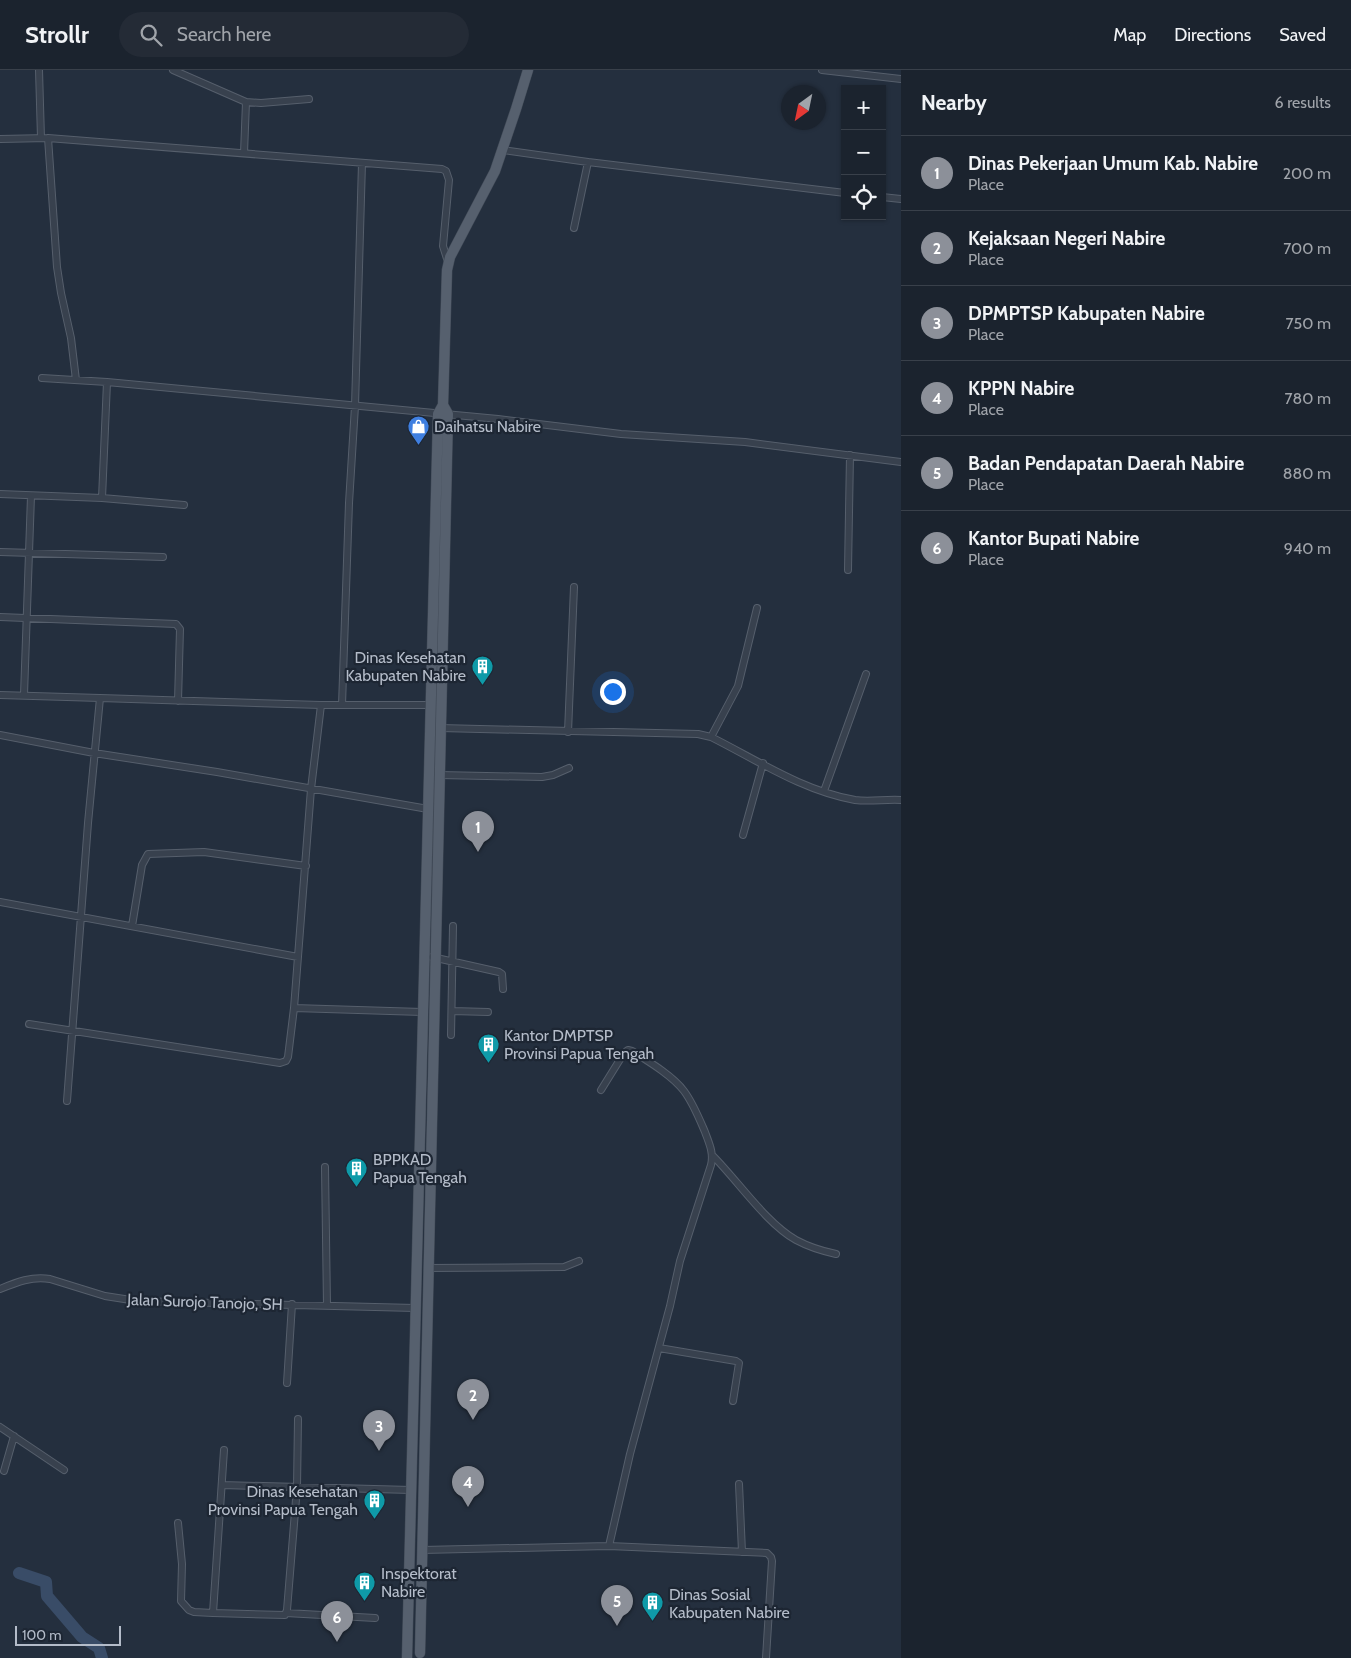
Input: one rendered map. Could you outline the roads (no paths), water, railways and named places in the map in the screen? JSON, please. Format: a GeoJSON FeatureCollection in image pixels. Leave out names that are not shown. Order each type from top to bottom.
{"type":"FeatureCollection","features":[{"type":"Feature","properties":{"kind":"main road"},"geometry":{"type":"LineString","coordinates":[[407,1658],[430,706],[448,262],[479,204],[503,150],[528,70]]}},
{"type":"Feature","properties":{"kind":"main road"},"geometry":{"type":"LineString","coordinates":[[407,1658],[411,1655],[424,1655],[422,1550],[440,728],[443,411]]}},
{"type":"Feature","properties":{"kind":"main road"},"geometry":{"type":"LineString","coordinates":[[417,1228],[429,1228]]}},
{"type":"Feature","properties":{"kind":"main road"},"geometry":{"type":"LineString","coordinates":[[412,1426],[424,1426]]}},
{"type":"Feature","properties":{"kind":"street"},"geometry":{"type":"LineString","coordinates":[[38,70],[57,268],[71,338],[76,380]]}},
{"type":"Feature","properties":{"kind":"street"},"geometry":{"type":"LineString","coordinates":[[173,70],[246,102],[261,103],[309,99]]}},
{"type":"Feature","properties":{"kind":"street"},"geometry":{"type":"LineString","coordinates":[[822,70],[901,79]]}},
{"type":"Feature","properties":{"kind":"street"},"geometry":{"type":"LineString","coordinates":[[244,153],[246,102]]}},
{"type":"Feature","properties":{"kind":"street"},"geometry":{"type":"LineString","coordinates":[[0,139],[45,138],[439,169],[446,172],[449,180],[443,246],[448,262]]}},
{"type":"Feature","properties":{"kind":"street"},"geometry":{"type":"LineString","coordinates":[[503,150],[841,193]]}},
{"type":"Feature","properties":{"kind":"street"},"geometry":{"type":"LineString","coordinates":[[574,228],[588,162]]}},
{"type":"Feature","properties":{"kind":"street"},"geometry":{"type":"LineString","coordinates":[[342,705],[349,503],[355,406],[362,163]]}},
{"type":"Feature","properties":{"kind":"street"},"geometry":{"type":"LineString","coordinates":[[886,197],[901,199]]}},
{"type":"Feature","properties":{"kind":"street"},"geometry":{"type":"LineString","coordinates":[[42,378],[107,382],[355,406],[443,411],[621,434],[745,442],[901,462]]}},
{"type":"Feature","properties":{"kind":"street"},"geometry":{"type":"LineString","coordinates":[[102,498],[107,382]]}},
{"type":"Feature","properties":{"kind":"street"},"geometry":{"type":"LineString","coordinates":[[848,570],[850,455]]}},
{"type":"Feature","properties":{"kind":"street"},"geometry":{"type":"LineString","coordinates":[[0,494],[102,498],[184,505]]}},
{"type":"Feature","properties":{"kind":"street"},"geometry":{"type":"LineString","coordinates":[[24,696],[31,496]]}},
{"type":"Feature","properties":{"kind":"street"},"geometry":{"type":"LineString","coordinates":[[0,552],[164,558]]}},
{"type":"Feature","properties":{"kind":"street"},"geometry":{"type":"LineString","coordinates":[[568,732],[574,587]]}},
{"type":"Feature","properties":{"kind":"street"},"geometry":{"type":"LineString","coordinates":[[711,737],[737,690],[757,608]]}},
{"type":"Feature","properties":{"kind":"street"},"geometry":{"type":"LineString","coordinates":[[0,617],[178,625],[180,628],[178,701]]}},
{"type":"Feature","properties":{"kind":"street"},"geometry":{"type":"LineString","coordinates":[[824,791],[866,674]]}},
{"type":"Feature","properties":{"kind":"street"},"geometry":{"type":"LineString","coordinates":[[0,695],[430,706]]}},
{"type":"Feature","properties":{"kind":"street"},"geometry":{"type":"LineString","coordinates":[[67,1101],[100,698]]}},
{"type":"Feature","properties":{"kind":"street"},"geometry":{"type":"LineString","coordinates":[[29,1024],[286,1062],[294,1008],[311,789],[321,704]]}},
{"type":"Feature","properties":{"kind":"street"},"geometry":{"type":"LineString","coordinates":[[440,728],[698,734],[711,737],[800,782],[824,791],[858,800],[901,800]]}},
{"type":"Feature","properties":{"kind":"street"},"geometry":{"type":"LineString","coordinates":[[0,735],[94,753],[428,809]]}},
{"type":"Feature","properties":{"kind":"street"},"geometry":{"type":"LineString","coordinates":[[744,835],[763,763]]}},
{"type":"Feature","properties":{"kind":"street"},"geometry":{"type":"LineString","coordinates":[[439,775],[542,777],[554,775],[569,768]]}},
{"type":"Feature","properties":{"kind":"street"},"geometry":{"type":"LineString","coordinates":[[132,926],[142,865],[148,854],[204,852],[306,866]]}},
{"type":"Feature","properties":{"kind":"street"},"geometry":{"type":"LineString","coordinates":[[0,902],[298,957]]}},
{"type":"Feature","properties":{"kind":"street"},"geometry":{"type":"LineString","coordinates":[[451,1035],[453,926]]}},
{"type":"Feature","properties":{"kind":"street"},"geometry":{"type":"LineString","coordinates":[[424,957],[435,957],[499,972],[502,974],[503,989]]}},
{"type":"Feature","properties":{"kind":"street"},"geometry":{"type":"LineString","coordinates":[[294,1008],[422,1012]]}},
{"type":"Feature","properties":{"kind":"street"},"geometry":{"type":"LineString","coordinates":[[452,1011],[488,1012]]}},
{"type":"Feature","properties":{"kind":"street"},"geometry":{"type":"LineString","coordinates":[[601,1090],[624,1053],[628,1050],[632,1051],[678,1084],[685,1093],[696,1112],[710,1144],[713,1156],[680,1261],[674,1291],[630,1454],[609,1546]]}},
{"type":"Feature","properties":{"kind":"street"},"geometry":{"type":"LineString","coordinates":[[713,1156],[780,1228],[806,1245],[836,1254]]}},
{"type":"Feature","properties":{"kind":"street"},"geometry":{"type":"LineString","coordinates":[[325,1167],[327,1306]]}},
{"type":"Feature","properties":{"kind":"street"},"geometry":{"type":"LineString","coordinates":[[428,1268],[564,1268],[579,1261]]}},
{"type":"Feature","properties":{"kind":"street","name":"Jalan Surojo Tanojo, SH"},"geometry":{"type":"LineString","coordinates":[[0,1289],[24,1280],[40,1277],[50,1278],[105,1296],[128,1300],[415,1308]]}},
{"type":"Feature","properties":{"kind":"street"},"geometry":{"type":"LineString","coordinates":[[287,1383],[292,1304]]}},
{"type":"Feature","properties":{"kind":"street"},"geometry":{"type":"LineString","coordinates":[[659,1348],[739,1363],[733,1401]]}},
{"type":"Feature","properties":{"kind":"street"},"geometry":{"type":"LineString","coordinates":[[286,1613],[297,1487],[298,1419]]}},
{"type":"Feature","properties":{"kind":"street"},"geometry":{"type":"LineString","coordinates":[[0,1427],[64,1470]]}},
{"type":"Feature","properties":{"kind":"street"},"geometry":{"type":"LineString","coordinates":[[4,1471],[14,1436]]}},
{"type":"Feature","properties":{"kind":"street"},"geometry":{"type":"LineString","coordinates":[[213,1613],[224,1450]]}},
{"type":"Feature","properties":{"kind":"street"},"geometry":{"type":"LineString","coordinates":[[739,1484],[742,1552]]}},
{"type":"Feature","properties":{"kind":"street"},"geometry":{"type":"LineString","coordinates":[[222,1485],[411,1490]]}},
{"type":"Feature","properties":{"kind":"street"},"geometry":{"type":"LineString","coordinates":[[178,1523],[182,1564],[181,1600],[189,1610],[213,1613],[283,1616],[286,1613],[375,1618]]}},
{"type":"Feature","properties":{"kind":"street"},"geometry":{"type":"LineString","coordinates":[[422,1550],[609,1546],[767,1553],[772,1558],[766,1658]]}},
{"type":"Feature","properties":{"kind":"waterway"},"geometry":{"type":"LineString","coordinates":[[19,1573],[46,1582],[47,1596],[82,1637],[99,1648],[102,1658]]}},
{"type":"Feature","properties":{"kind":"place","name":"Daihatsu Nabire"},"geometry":{"type":"Point","coordinates":[418,445]}},
{"type":"Feature","properties":{"kind":"place","name":"Dinas Kesehatan Kabupaten Nabire"},"geometry":{"type":"Point","coordinates":[482,685]}},
{"type":"Feature","properties":{"kind":"place","name":"Dinas Pekerjaan Umum Kab. Nabire"},"geometry":{"type":"Point","coordinates":[478,852]}},
{"type":"Feature","properties":{"kind":"place","name":"Kantor DMPTSP Provinsi Papua Tengah"},"geometry":{"type":"Point","coordinates":[488,1063]}},
{"type":"Feature","properties":{"kind":"place","name":"BPPKAD Papua Tengah"},"geometry":{"type":"Point","coordinates":[357,1187]}},
{"type":"Feature","properties":{"kind":"place","name":"Kejaksaan Negeri Nabire"},"geometry":{"type":"Point","coordinates":[473,1420]}},
{"type":"Feature","properties":{"kind":"place","name":"DPMPTSP Kabupaten Nabire"},"geometry":{"type":"Point","coordinates":[379,1451]}},
{"type":"Feature","properties":{"kind":"place","name":"KPPN Nabire"},"geometry":{"type":"Point","coordinates":[468,1507]}},
{"type":"Feature","properties":{"kind":"place","name":"Dinas Kesehatan Provinsi Papua Tengah"},"geometry":{"type":"Point","coordinates":[374,1519]}},
{"type":"Feature","properties":{"kind":"place","name":"Inspektorat Nabire"},"geometry":{"type":"Point","coordinates":[365,1601]}},
{"type":"Feature","properties":{"kind":"place","name":"Dinas Sosial Kabupaten Nabire"},"geometry":{"type":"Point","coordinates":[653,1622]}},
{"type":"Feature","properties":{"kind":"place","name":"Badan Pendapatan Daerah Nabire"},"geometry":{"type":"Point","coordinates":[617,1626]}},
{"type":"Feature","properties":{"kind":"place","name":"Kantor Bupati Nabire"},"geometry":{"type":"Point","coordinates":[337,1642]}}]}
